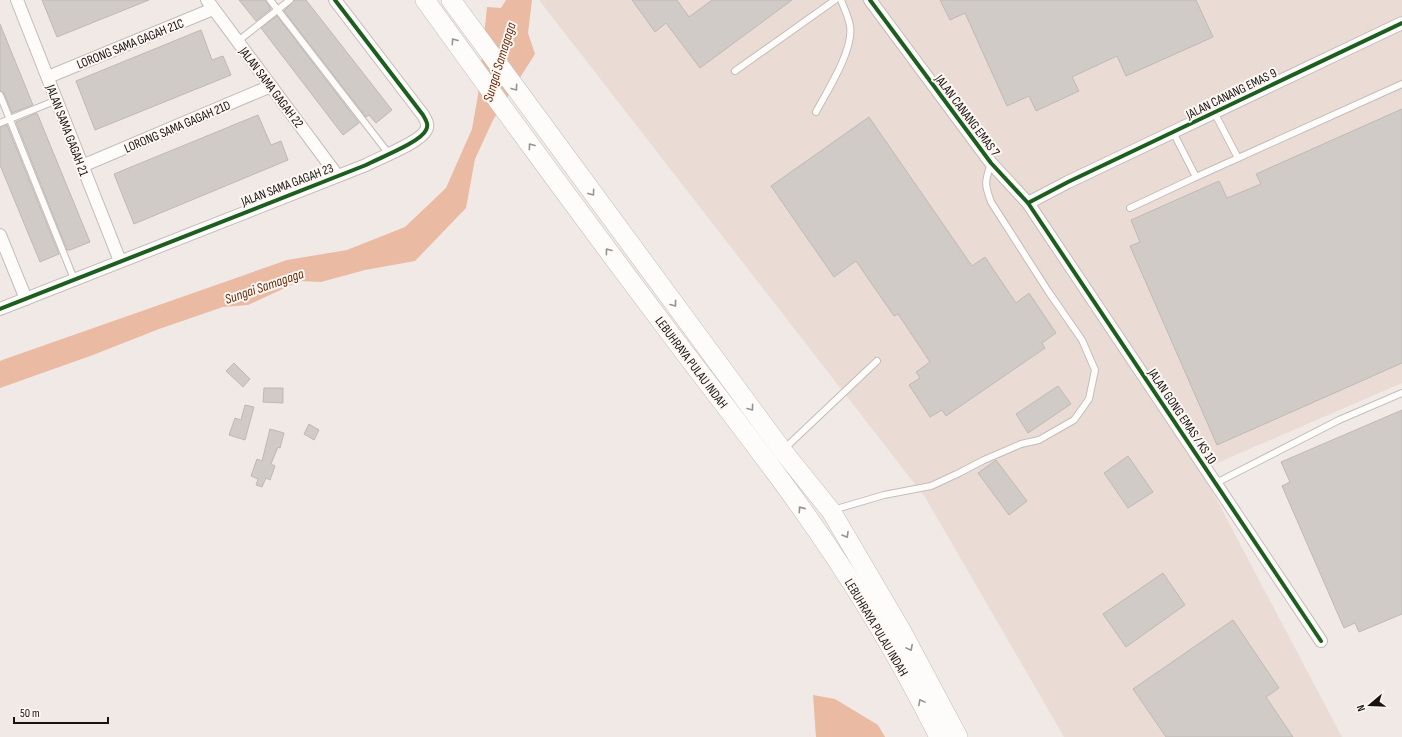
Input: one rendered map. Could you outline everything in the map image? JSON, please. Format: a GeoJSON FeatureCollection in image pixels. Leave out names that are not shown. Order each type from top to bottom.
{"type":"FeatureCollection","features":[{"type":"Feature","properties":{"kind":"main road","name":"LEBUHRAYA PULAU INDAH"},"geometry":{"type":"LineString","coordinates":[[424,0],[631,282],[777,473],[842,568],[900,664],[939,737]]}},
{"type":"Feature","properties":{"kind":"main road","name":"LEBUHRAYA PULAU INDAH"},"geometry":{"type":"LineString","coordinates":[[451,0],[782,450],[831,511],[901,630],[958,737]]}},
{"type":"Feature","properties":{"kind":"street","name":"JALAN SAMA GAGAH 21"},"geometry":{"type":"LineString","coordinates":[[17,0],[120,261]]}},
{"type":"Feature","properties":{"kind":"street","name":"JALAN SAMA GAGAH 23"},"geometry":{"type":"LineString","coordinates":[[0,309],[366,164],[410,143],[423,134],[427,129],[427,122],[423,115],[335,0]]}},
{"type":"Feature","properties":{"kind":"street","name":"JALAN CANANG EMAS 7"},"geometry":{"type":"LineString","coordinates":[[870,0],[990,163],[1028,203]]}},
{"type":"Feature","properties":{"kind":"street","name":"LORONG SAMA GAGAH 21C"},"geometry":{"type":"LineString","coordinates":[[48,77],[210,4]]}},
{"type":"Feature","properties":{"kind":"street","name":"JALAN SAMA GAGAH 22"},"geometry":{"type":"LineString","coordinates":[[210,4],[337,175]]}},
{"type":"Feature","properties":{"kind":"street","name":"JALAN CANANG EMAS 9"},"geometry":{"type":"LineString","coordinates":[[1028,203],[1068,182],[1402,23]]}},
{"type":"Feature","properties":{"kind":"street","name":"LORONG SAMA GAGAH 21D"},"geometry":{"type":"LineString","coordinates":[[82,166],[271,86]]}},
{"type":"Feature","properties":{"kind":"street","name":"JALAN GONG EMAS / KS 10"},"geometry":{"type":"LineString","coordinates":[[1028,203],[1321,641]]}},
{"type":"Feature","properties":{"kind":"street"},"geometry":{"type":"LineString","coordinates":[[0,235],[26,299]]}},
{"type":"Feature","properties":{"kind":"lane"},"geometry":{"type":"LineString","coordinates":[[270,0],[389,154]]}},
{"type":"Feature","properties":{"kind":"lane"},"geometry":{"type":"LineString","coordinates":[[238,41],[290,0]]}},
{"type":"Feature","properties":{"kind":"lane"},"geometry":{"type":"LineString","coordinates":[[735,71],[835,0]]}},
{"type":"Feature","properties":{"kind":"lane"},"geometry":{"type":"LineString","coordinates":[[816,112],[841,65],[849,42],[850,26],[841,0]]}},
{"type":"Feature","properties":{"kind":"lane"},"geometry":{"type":"LineString","coordinates":[[1130,208],[1402,84]]}},
{"type":"Feature","properties":{"kind":"lane"},"geometry":{"type":"LineString","coordinates":[[0,95],[74,279]]}},
{"type":"Feature","properties":{"kind":"lane"},"geometry":{"type":"LineString","coordinates":[[0,123],[56,100]]}},
{"type":"Feature","properties":{"kind":"lane"},"geometry":{"type":"LineString","coordinates":[[1214,112],[1238,158]]}},
{"type":"Feature","properties":{"kind":"lane"},"geometry":{"type":"LineString","coordinates":[[1173,132],[1196,177]]}},
{"type":"Feature","properties":{"kind":"lane"},"geometry":{"type":"LineString","coordinates":[[831,511],[884,495],[931,486],[1021,444],[1039,440],[1074,420],[1088,399],[1095,370],[1082,340],[1048,291],[991,202],[985,180],[990,163]]}},
{"type":"Feature","properties":{"kind":"lane"},"geometry":{"type":"LineString","coordinates":[[782,450],[877,362]]}},
{"type":"Feature","properties":{"kind":"lane"},"geometry":{"type":"LineString","coordinates":[[1216,483],[1340,420],[1402,392]]}},
{"type":"Feature","properties":{"kind":"shaded area"},"geometry":{"type":"Polygon","coordinates":[[[539,0],[1402,0],[1402,383],[1201,470],[1342,737],[1064,737],[925,497],[539,0]]]}},
{"type":"Feature","properties":{"kind":"water","name":"Sungai Samagaga"},"geometry":{"type":"Polygon","coordinates":[[[506,0],[532,0],[528,33],[535,54],[493,120],[475,159],[466,208],[415,261],[365,270],[321,282],[300,281],[248,305],[223,307],[0,388],[0,361],[5,359],[287,260],[347,250],[405,227],[446,188],[472,129],[478,95],[487,7],[501,8],[506,0]]]}},
{"type":"Feature","properties":{"kind":"water"},"geometry":{"type":"Polygon","coordinates":[[[813,695],[835,699],[878,725],[885,737],[816,737],[813,695]]]}},
{"type":"Feature","properties":{"kind":"building"},"geometry":{"type":"Polygon","coordinates":[[[42,0],[149,0],[57,37],[42,0]]]}},
{"type":"Feature","properties":{"kind":"building"},"geometry":{"type":"Polygon","coordinates":[[[239,0],[265,0],[271,9],[256,21],[239,0]]]}},
{"type":"Feature","properties":{"kind":"building"},"geometry":{"type":"Polygon","coordinates":[[[295,0],[306,0],[392,110],[376,123],[369,115],[366,117],[284,11],[295,0]]]}},
{"type":"Feature","properties":{"kind":"building"},"geometry":{"type":"Polygon","coordinates":[[[632,0],[677,0],[689,17],[712,0],[792,0],[700,68],[666,23],[655,32],[632,0]]]}},
{"type":"Feature","properties":{"kind":"building"},"geometry":{"type":"Polygon","coordinates":[[[940,0],[1196,0],[1213,37],[1126,76],[1117,56],[1072,77],[1079,91],[1036,111],[1029,96],[1007,106],[965,13],[950,20],[940,0]]]}},
{"type":"Feature","properties":{"kind":"building"},"geometry":{"type":"Polygon","coordinates":[[[277,16],[359,123],[343,135],[261,28],[277,16]]]}},
{"type":"Feature","properties":{"kind":"building"},"geometry":{"type":"Polygon","coordinates":[[[0,24],[33,105],[12,113],[4,93],[0,91],[0,24]]]}},
{"type":"Feature","properties":{"kind":"building"},"geometry":{"type":"Polygon","coordinates":[[[201,30],[212,60],[223,56],[231,75],[95,130],[76,81],[201,30]]]}},
{"type":"Feature","properties":{"kind":"building"},"geometry":{"type":"Polygon","coordinates":[[[1402,109],[1402,363],[1217,445],[1130,246],[1140,242],[1131,220],[1219,181],[1227,198],[1261,184],[1256,174],[1402,109]]]}},
{"type":"Feature","properties":{"kind":"building"},"geometry":{"type":"Polygon","coordinates":[[[37,113],[90,242],[70,250],[67,250],[16,122],[37,113]]]}},
{"type":"Feature","properties":{"kind":"building"},"geometry":{"type":"Polygon","coordinates":[[[258,115],[271,145],[281,141],[288,160],[134,224],[114,174],[258,115]]]}},
{"type":"Feature","properties":{"kind":"building"},"geometry":{"type":"Polygon","coordinates":[[[869,117],[972,266],[985,257],[1016,303],[1029,293],[1056,333],[1042,343],[1045,348],[946,416],[942,410],[930,417],[909,385],[920,378],[916,372],[930,362],[898,314],[894,316],[856,261],[834,277],[771,186],[869,117]]]}},
{"type":"Feature","properties":{"kind":"building"},"geometry":{"type":"Polygon","coordinates":[[[7,125],[59,254],[40,262],[0,165],[0,127],[7,125]]]}},
{"type":"Feature","properties":{"kind":"building"},"geometry":{"type":"Polygon","coordinates":[[[234,363],[250,379],[243,387],[226,371],[234,363]]]}},
{"type":"Feature","properties":{"kind":"building"},"geometry":{"type":"Polygon","coordinates":[[[1058,386],[1071,404],[1028,433],[1016,414],[1058,386]]]}},
{"type":"Feature","properties":{"kind":"building"},"geometry":{"type":"Polygon","coordinates":[[[264,388],[283,388],[283,403],[263,402],[264,388]]]}},
{"type":"Feature","properties":{"kind":"building"},"geometry":{"type":"Polygon","coordinates":[[[245,405],[254,407],[245,440],[229,435],[235,418],[241,420],[245,405]]]}},
{"type":"Feature","properties":{"kind":"building"},"geometry":{"type":"Polygon","coordinates":[[[1402,410],[1402,614],[1359,632],[1355,623],[1344,628],[1282,486],[1290,482],[1281,462],[1402,410]]]}},
{"type":"Feature","properties":{"kind":"building"},"geometry":{"type":"Polygon","coordinates":[[[309,424],[319,430],[314,440],[304,434],[309,424]]]}},
{"type":"Feature","properties":{"kind":"building"},"geometry":{"type":"Polygon","coordinates":[[[270,429],[284,433],[280,448],[278,447],[271,464],[275,466],[270,480],[266,478],[262,487],[256,485],[258,479],[251,476],[257,459],[262,461],[270,429]]]}},
{"type":"Feature","properties":{"kind":"building"},"geometry":{"type":"Polygon","coordinates":[[[1128,456],[1153,492],[1128,508],[1104,473],[1128,456]]]}},
{"type":"Feature","properties":{"kind":"building"},"geometry":{"type":"Polygon","coordinates":[[[996,460],[1027,501],[1009,515],[978,473],[996,460]]]}},
{"type":"Feature","properties":{"kind":"building"},"geometry":{"type":"Polygon","coordinates":[[[1163,573],[1185,605],[1126,647],[1103,614],[1163,573]]]}},
{"type":"Feature","properties":{"kind":"building"},"geometry":{"type":"Polygon","coordinates":[[[1233,620],[1279,688],[1266,697],[1293,737],[1166,737],[1133,689],[1233,620]]]}},
{"type":"Feature","properties":{"kind":"cycle path"},"geometry":{"type":"LineString","coordinates":[[0,309],[366,165],[408,145],[423,135],[427,126],[423,115],[335,0]]}},
{"type":"Feature","properties":{"kind":"cycle path"},"geometry":{"type":"LineString","coordinates":[[870,0],[991,163],[1028,203],[1068,182],[1402,23]]}},
{"type":"Feature","properties":{"kind":"cycle path"},"geometry":{"type":"LineString","coordinates":[[1028,203],[1321,641]]}}]}
